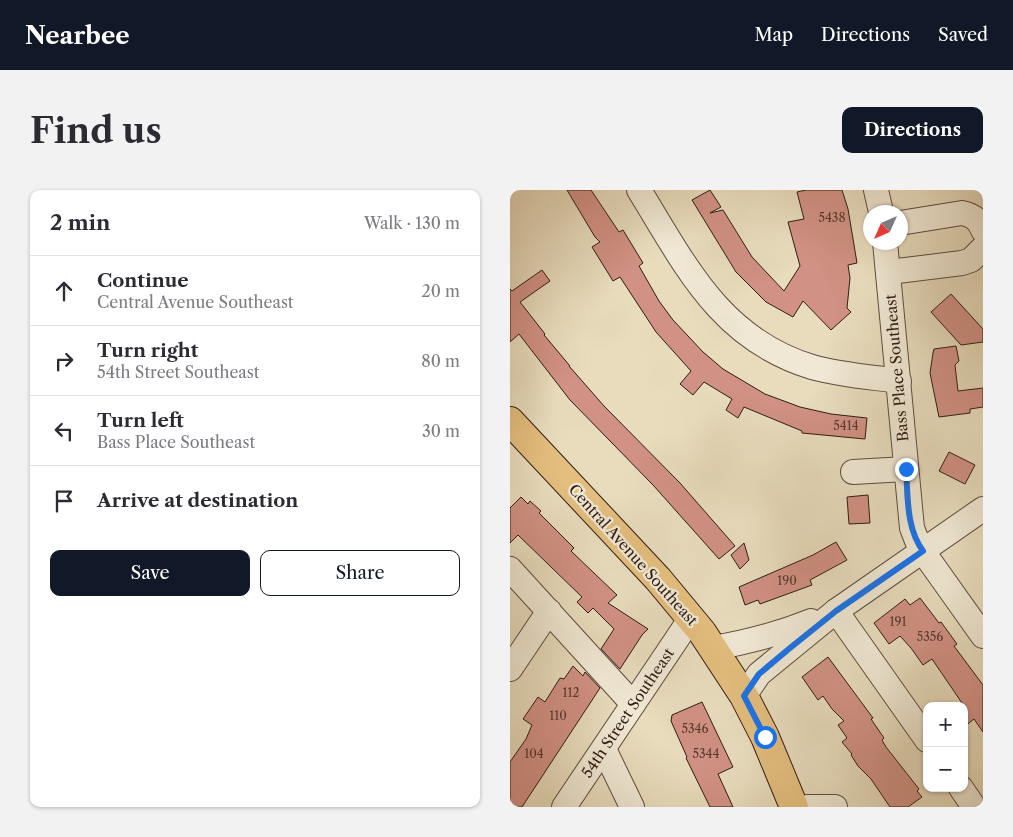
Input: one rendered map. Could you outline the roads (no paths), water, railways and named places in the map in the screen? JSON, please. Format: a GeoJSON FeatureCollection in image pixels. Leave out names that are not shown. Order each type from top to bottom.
{"type":"FeatureCollection","features":[{"type":"Feature","properties":{"kind":"main road","name":"Central Avenue Southeast"},"geometry":{"type":"LineString","coordinates":[[512,429],[628,546],[691,618],[714,648],[744,696],[765,737],[794,807]]}},
{"type":"Feature","properties":{"kind":"street"},"geometry":{"type":"LineString","coordinates":[[639,190],[690,272],[712,302],[731,322],[753,339],[786,357],[813,367],[850,375],[899,381]]}},
{"type":"Feature","properties":{"kind":"street"},"geometry":{"type":"LineString","coordinates":[[876,190],[879,205]]}},
{"type":"Feature","properties":{"kind":"street"},"geometry":{"type":"LineString","coordinates":[[908,222],[962,214],[971,215],[978,221],[983,230]]}},
{"type":"Feature","properties":{"kind":"street"},"geometry":{"type":"LineString","coordinates":[[889,272],[962,263],[971,260],[983,248]]}},
{"type":"Feature","properties":{"kind":"street","name":"Bass Place Southeast"},"geometry":{"type":"LineString","coordinates":[[886,250],[912,528],[916,541],[983,636]]}},
{"type":"Feature","properties":{"kind":"street"},"geometry":{"type":"LineString","coordinates":[[853,472],[906,469]]}},
{"type":"Feature","properties":{"kind":"street"},"geometry":{"type":"LineString","coordinates":[[744,696],[759,674],[836,611],[983,509]]}},
{"type":"Feature","properties":{"kind":"street"},"geometry":{"type":"LineString","coordinates":[[510,569],[633,704]]}},
{"type":"Feature","properties":{"kind":"street"},"geometry":{"type":"LineString","coordinates":[[510,670],[549,611]]}},
{"type":"Feature","properties":{"kind":"street"},"geometry":{"type":"LineString","coordinates":[[714,648],[746,643],[781,633],[836,611]]}},
{"type":"Feature","properties":{"kind":"street"},"geometry":{"type":"LineString","coordinates":[[836,611],[923,734]]}},
{"type":"Feature","properties":{"kind":"street","name":"54th Street Southeast"},"geometry":{"type":"LineString","coordinates":[[564,807],[691,618]]}},
{"type":"Feature","properties":{"kind":"street"},"geometry":{"type":"LineString","coordinates":[[604,749],[632,807]]}},
{"type":"Feature","properties":{"kind":"street"},"geometry":{"type":"LineString","coordinates":[[964,792],[974,807]]}},
{"type":"Feature","properties":{"kind":"street"},"geometry":{"type":"LineString","coordinates":[[807,807],[836,807]]}}]}
